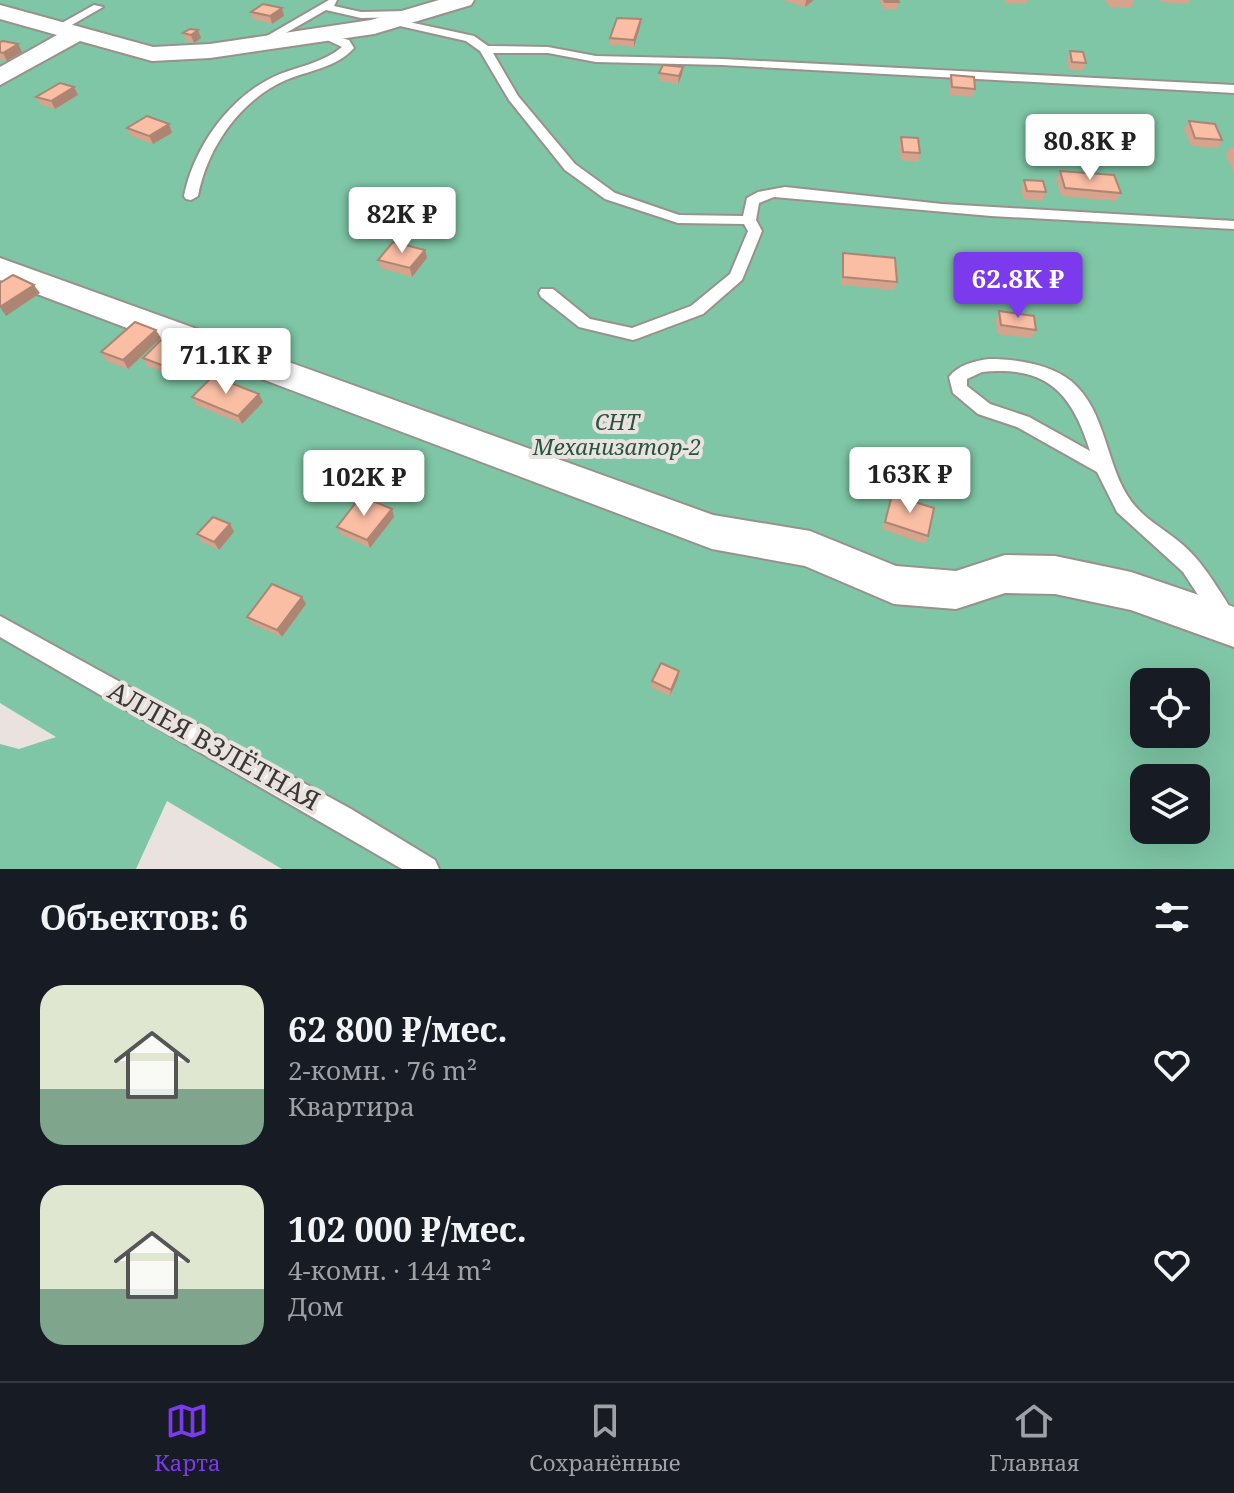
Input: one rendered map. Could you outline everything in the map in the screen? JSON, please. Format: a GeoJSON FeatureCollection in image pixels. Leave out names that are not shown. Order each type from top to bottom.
{"type":"FeatureCollection","features":[{"type":"Feature","properties":{"kind":"street"},"geometry":{"type":"LineString","coordinates":[[0,12],[152,54],[325,35],[395,22],[463,0]]}},
{"type":"Feature","properties":{"kind":"street"},"geometry":{"type":"LineString","coordinates":[[0,77],[68,31]]}},
{"type":"Feature","properties":{"kind":"street"},"geometry":{"type":"LineString","coordinates":[[0,268],[712,532],[810,549],[894,585],[956,590],[1005,574],[1055,575],[1131,591],[1232,626]]}},
{"type":"Feature","properties":{"kind":"lane"},"geometry":{"type":"LineString","coordinates":[[259,44],[330,4],[361,15],[422,15]]}},
{"type":"Feature","properties":{"kind":"lane"},"geometry":{"type":"LineString","coordinates":[[68,31],[98,7]]}},
{"type":"Feature","properties":{"kind":"lane"},"geometry":{"type":"LineString","coordinates":[[325,35],[343,22],[361,15]]}},
{"type":"Feature","properties":{"kind":"lane"},"geometry":{"type":"LineString","coordinates":[[395,22],[470,38],[485,49],[513,97],[570,167],[610,196],[678,219],[749,220]]}},
{"type":"Feature","properties":{"kind":"lane"},"geometry":{"type":"LineString","coordinates":[[191,196],[198,167],[221,131],[257,91],[279,79],[338,58],[348,48],[345,42],[325,35]]}},
{"type":"Feature","properties":{"kind":"lane"},"geometry":{"type":"LineString","coordinates":[[485,49],[548,50],[596,59],[722,62],[1234,89]]}},
{"type":"Feature","properties":{"kind":"lane"},"geometry":{"type":"LineString","coordinates":[[547,293],[585,323],[633,334],[697,310],[737,276],[755,231],[749,220],[752,201],[765,192],[787,191],[820,198],[959,210],[1234,225]]}},
{"type":"Feature","properties":{"kind":"lane"},"geometry":{"type":"LineString","coordinates":[[1103,467],[1023,422],[984,409],[959,389],[958,377],[968,369],[988,364],[1040,371],[1060,381],[1077,399],[1095,430],[1103,467],[1125,508],[1183,558],[1232,626]]}},
{"type":"Feature","properties":{"kind":"lane","name":"АЛЛЕЯ ВЗЛЁТНАЯ"},"geometry":{"type":"LineString","coordinates":[[0,626],[426,869]]}},
{"type":"Feature","properties":{"kind":"green space","name":"СНТ Механизатор-2"},"geometry":{"type":"Polygon","coordinates":[[[0,0],[1234,0],[1234,869],[282,869],[167,801],[136,869],[0,869],[0,744],[19,749],[56,737],[0,703],[0,0]]]}},
{"type":"Feature","properties":{"kind":"building"},"geometry":{"type":"Polygon","coordinates":[[[263,4],[282,8],[270,16],[251,12],[263,4]]]}},
{"type":"Feature","properties":{"kind":"building"},"geometry":{"type":"Polygon","coordinates":[[[617,18],[641,19],[634,40],[610,38],[617,18]]]}},
{"type":"Feature","properties":{"kind":"building"},"geometry":{"type":"Polygon","coordinates":[[[190,29],[198,30],[191,35],[183,33],[190,29]]]}},
{"type":"Feature","properties":{"kind":"building"},"geometry":{"type":"Polygon","coordinates":[[[0,42],[18,44],[3,53],[0,52],[0,42]]]}},
{"type":"Feature","properties":{"kind":"building"},"geometry":{"type":"Polygon","coordinates":[[[1070,51],[1083,52],[1086,63],[1072,62],[1070,51]]]}},
{"type":"Feature","properties":{"kind":"building"},"geometry":{"type":"Polygon","coordinates":[[[663,65],[683,67],[679,76],[659,73],[663,65]]]}},
{"type":"Feature","properties":{"kind":"building"},"geometry":{"type":"Polygon","coordinates":[[[951,75],[974,77],[975,89],[952,87],[951,75]]]}},
{"type":"Feature","properties":{"kind":"building"},"geometry":{"type":"Polygon","coordinates":[[[60,83],[74,87],[51,101],[36,97],[60,83]]]}},
{"type":"Feature","properties":{"kind":"building"},"geometry":{"type":"Polygon","coordinates":[[[147,116],[169,124],[149,136],[127,128],[147,116]]]}},
{"type":"Feature","properties":{"kind":"building"},"geometry":{"type":"Polygon","coordinates":[[[1189,121],[1215,124],[1222,140],[1195,138],[1189,121]]]}},
{"type":"Feature","properties":{"kind":"building"},"geometry":{"type":"Polygon","coordinates":[[[901,137],[918,138],[920,153],[903,152],[901,137]]]}},
{"type":"Feature","properties":{"kind":"building"},"geometry":{"type":"Polygon","coordinates":[[[1060,171],[1114,175],[1121,193],[1065,188],[1060,171]]]}},
{"type":"Feature","properties":{"kind":"building"},"geometry":{"type":"Polygon","coordinates":[[[1024,180],[1043,181],[1046,192],[1027,191],[1024,180]]]}},
{"type":"Feature","properties":{"kind":"building"},"geometry":{"type":"Polygon","coordinates":[[[393,242],[425,250],[410,268],[378,260],[393,242]]]}},
{"type":"Feature","properties":{"kind":"building"},"geometry":{"type":"Polygon","coordinates":[[[843,253],[895,258],[897,282],[843,277],[843,253]]]}},
{"type":"Feature","properties":{"kind":"building"},"geometry":{"type":"Polygon","coordinates":[[[13,275],[34,285],[0,307],[0,283],[13,275]]]}},
{"type":"Feature","properties":{"kind":"building"},"geometry":{"type":"Polygon","coordinates":[[[999,311],[1034,316],[1036,330],[1001,325],[999,311]]]}},
{"type":"Feature","properties":{"kind":"building"},"geometry":{"type":"Polygon","coordinates":[[[135,322],[156,330],[123,360],[101,352],[135,322]]]}},
{"type":"Feature","properties":{"kind":"building"},"geometry":{"type":"Polygon","coordinates":[[[161,340],[186,349],[167,367],[143,358],[161,340]]]}},
{"type":"Feature","properties":{"kind":"building"},"geometry":{"type":"Polygon","coordinates":[[[213,376],[259,394],[238,416],[192,397],[213,376]]]}},
{"type":"Feature","properties":{"kind":"building"},"geometry":{"type":"Polygon","coordinates":[[[892,495],[934,508],[928,536],[885,522],[892,495]]]}},
{"type":"Feature","properties":{"kind":"building"},"geometry":{"type":"Polygon","coordinates":[[[361,496],[392,509],[367,540],[337,527],[361,496]]]}},
{"type":"Feature","properties":{"kind":"building"},"geometry":{"type":"Polygon","coordinates":[[[213,517],[230,524],[214,542],[197,534],[213,517]]]}},
{"type":"Feature","properties":{"kind":"building"},"geometry":{"type":"Polygon","coordinates":[[[272,584],[302,597],[277,630],[247,617],[272,584]]]}},
{"type":"Feature","properties":{"kind":"building"},"geometry":{"type":"Polygon","coordinates":[[[661,663],[679,671],[671,690],[652,681],[661,663]]]}}]}
